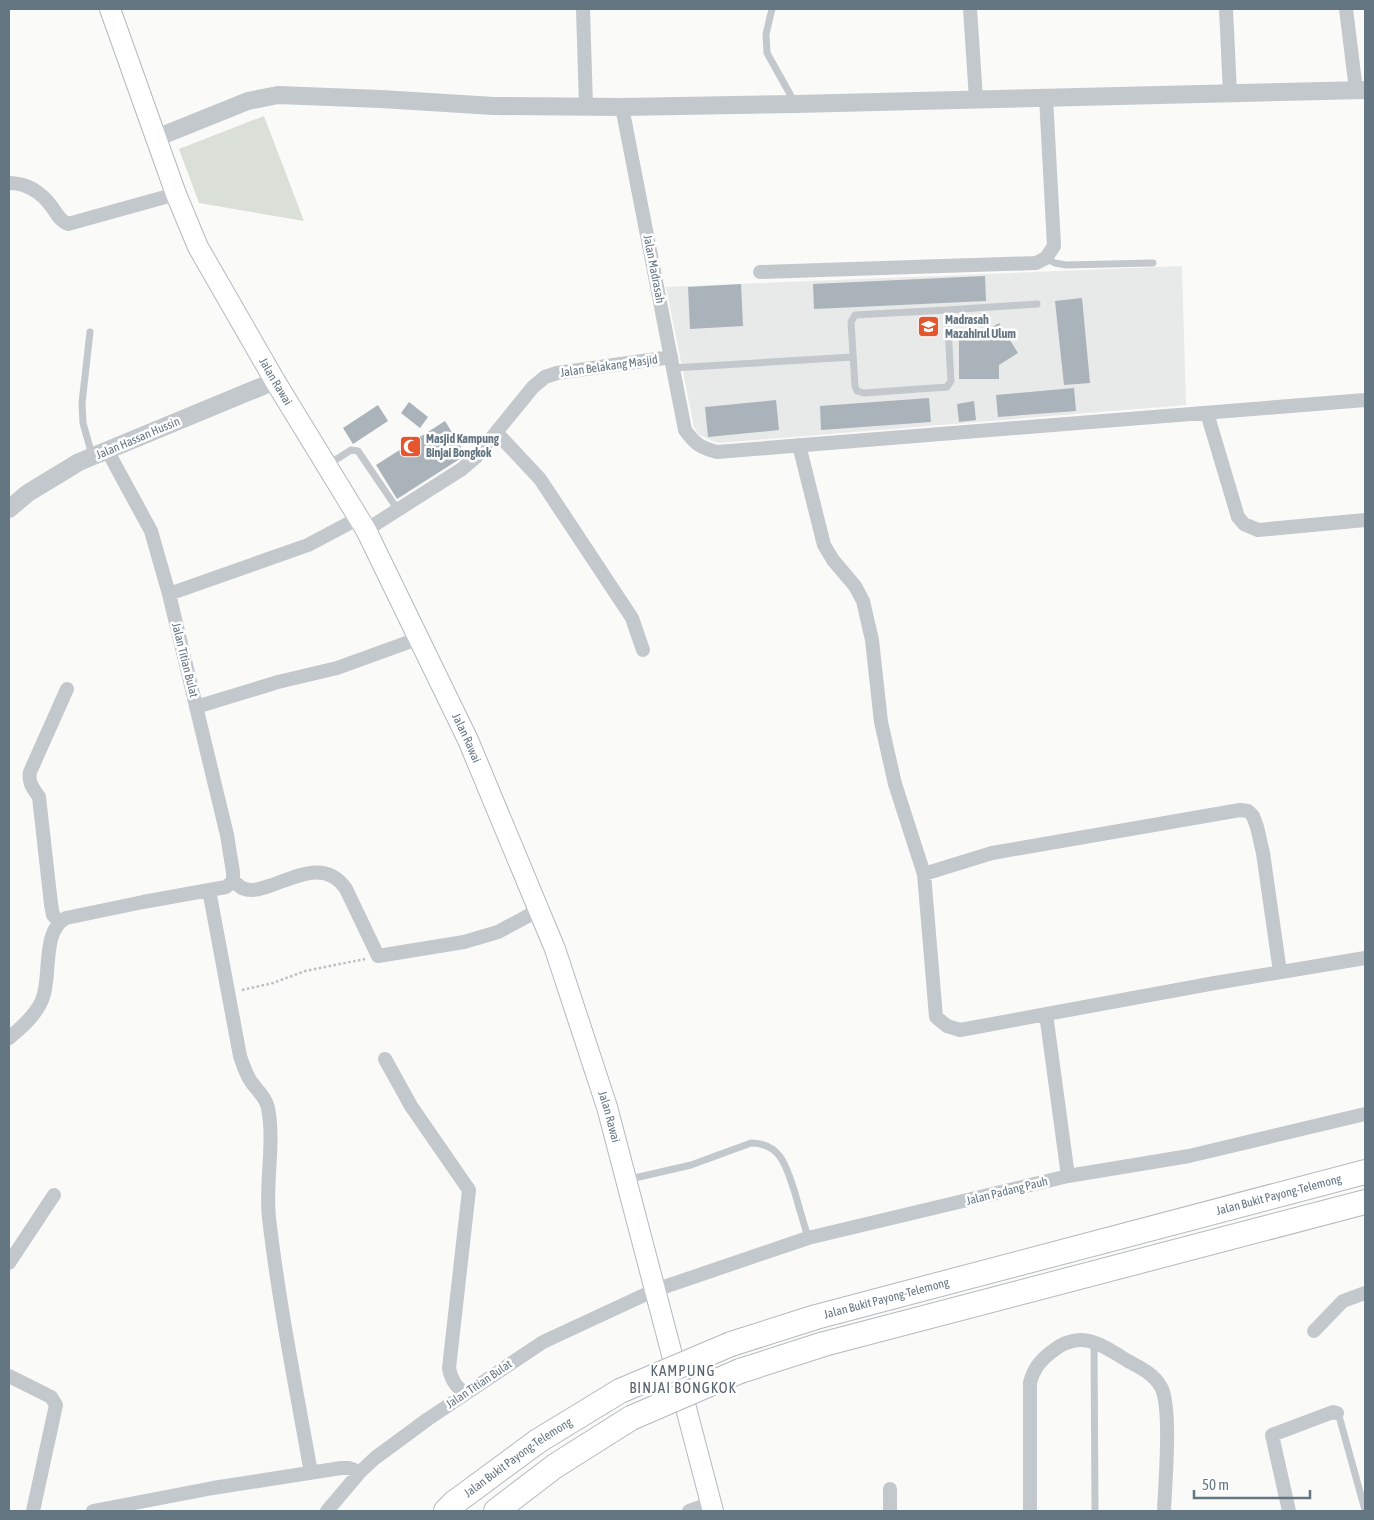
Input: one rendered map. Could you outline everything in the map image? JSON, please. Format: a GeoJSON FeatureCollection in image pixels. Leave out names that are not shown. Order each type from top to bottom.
{"type":"FeatureCollection","features":[{"type":"Feature","properties":{"kind":"highway","name":"Jalan Bukit Payong-Telemong"},"geometry":{"type":"LineString","coordinates":[[446,1511],[538,1441],[620,1391],[731,1344],[816,1316],[1365,1172]]}},
{"type":"Feature","properties":{"kind":"highway"},"geometry":{"type":"LineString","coordinates":[[496,1511],[556,1466],[631,1418],[740,1371],[834,1342],[1365,1202]]}},
{"type":"Feature","properties":{"kind":"main road","name":"Jalan Rawai"},"geometry":{"type":"LineString","coordinates":[[110,9],[176,194],[202,255],[275,381],[362,524],[420,638],[468,740],[555,948],[607,1107],[712,1507]]}},
{"type":"Feature","properties":{"kind":"street"},"geometry":{"type":"LineString","coordinates":[[583,9],[586,106]]}},
{"type":"Feature","properties":{"kind":"street"},"geometry":{"type":"LineString","coordinates":[[970,9],[976,99]]}},
{"type":"Feature","properties":{"kind":"street"},"geometry":{"type":"LineString","coordinates":[[1226,9],[1230,93]]}},
{"type":"Feature","properties":{"kind":"street"},"geometry":{"type":"LineString","coordinates":[[156,138],[248,102],[278,95],[371,98],[494,106],[622,107],[1361,90],[1346,9]]}},
{"type":"Feature","properties":{"kind":"street"},"geometry":{"type":"LineString","coordinates":[[760,272],[1036,263],[1046,258],[1054,246],[1046,97]]}},
{"type":"Feature","properties":{"kind":"street","name":"Jalan Madrasah"},"geometry":{"type":"LineString","coordinates":[[622,107],[685,430],[693,442],[706,449],[718,452],[799,445]]}},
{"type":"Feature","properties":{"kind":"street"},"geometry":{"type":"LineString","coordinates":[[9,183],[30,187],[40,193],[60,218],[68,224],[176,194]]}},
{"type":"Feature","properties":{"kind":"street","name":"Jalan Belakang Masjid"},"geometry":{"type":"LineString","coordinates":[[169,594],[308,546],[398,510],[462,470],[476,457],[533,387],[545,377],[557,373],[672,363]]}},
{"type":"Feature","properties":{"kind":"street","name":"Jalan Hassan Hussin"},"geometry":{"type":"LineString","coordinates":[[9,509],[28,493],[62,472],[100,453],[275,381]]}},
{"type":"Feature","properties":{"kind":"street"},"geometry":{"type":"LineString","coordinates":[[1365,400],[799,445],[824,545],[833,560],[855,586],[863,601],[872,640],[881,722],[895,784],[924,874],[936,1017],[947,1026],[960,1030],[1365,958]]}},
{"type":"Feature","properties":{"kind":"street"},"geometry":{"type":"LineString","coordinates":[[1208,413],[1238,516],[1244,524],[1258,530],[1365,520]]}},
{"type":"Feature","properties":{"kind":"street"},"geometry":{"type":"LineString","coordinates":[[496,432],[545,487],[632,618],[643,650]]}},
{"type":"Feature","properties":{"kind":"street","name":"Jalan Titian Bulat"},"geometry":{"type":"LineString","coordinates":[[100,453],[151,530],[169,594],[227,835],[233,881]]}},
{"type":"Feature","properties":{"kind":"street"},"geometry":{"type":"LineString","coordinates":[[196,707],[278,682],[337,668],[420,638]]}},
{"type":"Feature","properties":{"kind":"street"},"geometry":{"type":"LineString","coordinates":[[59,922],[53,915],[51,904],[39,796],[31,786],[29,779],[30,772],[67,689]]}},
{"type":"Feature","properties":{"kind":"street"},"geometry":{"type":"LineString","coordinates":[[924,874],[992,853],[1230,811],[1248,811],[1253,816],[1258,827],[1280,972]]}},
{"type":"Feature","properties":{"kind":"street"},"geometry":{"type":"LineString","coordinates":[[9,1038],[25,1024],[42,1002],[46,988],[52,934],[59,922],[66,918],[226,887],[233,881],[242,888],[255,890],[315,871],[330,873],[342,882],[378,956],[464,942],[498,932],[539,910]]}},
{"type":"Feature","properties":{"kind":"street"},"geometry":{"type":"LineString","coordinates":[[209,890],[240,1056],[244,1070],[268,1106],[270,1123],[269,1216],[283,1316],[311,1473]]}},
{"type":"Feature","properties":{"kind":"street"},"geometry":{"type":"LineString","coordinates":[[1046,1014],[1068,1176]]}},
{"type":"Feature","properties":{"kind":"street"},"geometry":{"type":"LineString","coordinates":[[385,1059],[411,1106],[469,1190],[449,1368],[451,1378],[465,1394]]}},
{"type":"Feature","properties":{"kind":"street","name":"Jalan Padang Pauh"},"geometry":{"type":"LineString","coordinates":[[655,1290],[808,1238],[1068,1176],[1188,1156],[1365,1114]]}},
{"type":"Feature","properties":{"kind":"street"},"geometry":{"type":"LineString","coordinates":[[9,1263],[54,1195]]}},
{"type":"Feature","properties":{"kind":"street","name":"Jalan Titian Bulat"},"geometry":{"type":"LineString","coordinates":[[327,1511],[360,1472],[375,1458],[465,1394],[543,1342],[655,1290]]}},
{"type":"Feature","properties":{"kind":"street"},"geometry":{"type":"LineString","coordinates":[[1314,1331],[1343,1301],[1365,1293]]}},
{"type":"Feature","properties":{"kind":"street"},"geometry":{"type":"LineString","coordinates":[[1030,1511],[1030,1383],[1032,1371],[1041,1360],[1066,1342],[1077,1339],[1094,1343],[1144,1370],[1154,1377],[1161,1387],[1167,1409],[1164,1511]]}},
{"type":"Feature","properties":{"kind":"street"},"geometry":{"type":"LineString","coordinates":[[9,1376],[50,1397],[56,1405],[33,1511]]}},
{"type":"Feature","properties":{"kind":"street"},"geometry":{"type":"LineString","coordinates":[[1285,1510],[1272,1435],[1333,1412],[1337,1413]]}},
{"type":"Feature","properties":{"kind":"street"},"geometry":{"type":"LineString","coordinates":[[94,1511],[213,1488],[341,1468],[349,1468],[360,1472]]}},
{"type":"Feature","properties":{"kind":"street"},"geometry":{"type":"LineString","coordinates":[[890,1488],[890,1511]]}},
{"type":"Feature","properties":{"kind":"street"},"geometry":{"type":"LineString","coordinates":[[689,1511],[712,1507]]}},
{"type":"Feature","properties":{"kind":"lane"},"geometry":{"type":"LineString","coordinates":[[772,9],[766,34],[767,53],[796,104]]}},
{"type":"Feature","properties":{"kind":"lane"},"geometry":{"type":"LineString","coordinates":[[1046,258],[1055,263],[1066,265],[1153,263]]}},
{"type":"Feature","properties":{"kind":"lane"},"geometry":{"type":"LineString","coordinates":[[946,310],[950,381],[947,387],[864,393],[857,391],[855,386],[852,322],[855,315],[1037,304]]}},
{"type":"Feature","properties":{"kind":"lane"},"geometry":{"type":"LineString","coordinates":[[90,332],[82,404],[83,422],[100,453]]}},
{"type":"Feature","properties":{"kind":"lane"},"geometry":{"type":"LineString","coordinates":[[672,363],[853,357]]}},
{"type":"Feature","properties":{"kind":"lane"},"geometry":{"type":"LineString","coordinates":[[326,466],[351,450],[358,451],[398,510]]}},
{"type":"Feature","properties":{"kind":"lane"},"geometry":{"type":"LineString","coordinates":[[626,1180],[691,1164],[751,1143],[759,1143],[774,1150],[786,1164],[808,1238]]}},
{"type":"Feature","properties":{"kind":"lane"},"geometry":{"type":"LineString","coordinates":[[1094,1343],[1096,1511]]}},
{"type":"Feature","properties":{"kind":"lane"},"geometry":{"type":"LineString","coordinates":[[1337,1413],[1365,1510]]}},
{"type":"Feature","properties":{"kind":"path"},"geometry":{"type":"LineString","coordinates":[[228,992],[250,989],[313,969],[378,956]]}},
{"type":"Feature","properties":{"kind":"shaded area"},"geometry":{"type":"Polygon","coordinates":[[[264,116],[304,221],[199,203],[179,149],[264,116]]]}},
{"type":"Feature","properties":{"kind":"shaded area","name":"Madrasah Mazahirul Ulum"},"geometry":{"type":"Polygon","coordinates":[[[1182,266],[1186,405],[718,443],[699,435],[694,427],[666,287],[1182,266]]]}},
{"type":"Feature","properties":{"kind":"building"},"geometry":{"type":"Polygon","coordinates":[[[985,276],[986,301],[814,309],[813,284],[985,276]]]}},
{"type":"Feature","properties":{"kind":"building"},"geometry":{"type":"Polygon","coordinates":[[[741,284],[743,326],[690,329],[688,287],[741,284]]]}},
{"type":"Feature","properties":{"kind":"building"},"geometry":{"type":"Polygon","coordinates":[[[1082,298],[1090,383],[1064,385],[1055,301],[1082,298]]]}},
{"type":"Feature","properties":{"kind":"building"},"geometry":{"type":"Polygon","coordinates":[[[999,323],[1018,353],[999,365],[999,379],[959,379],[959,337],[976,337],[999,323]]]}},
{"type":"Feature","properties":{"kind":"building"},"geometry":{"type":"Polygon","coordinates":[[[1074,388],[1076,411],[998,417],[996,395],[1074,388]]]}},
{"type":"Feature","properties":{"kind":"building"},"geometry":{"type":"Polygon","coordinates":[[[929,398],[931,422],[821,430],[820,406],[929,398]]]}},
{"type":"Feature","properties":{"kind":"building"},"geometry":{"type":"Polygon","coordinates":[[[776,400],[779,430],[708,437],[705,407],[776,400]]]}},
{"type":"Feature","properties":{"kind":"building"},"geometry":{"type":"Polygon","coordinates":[[[974,401],[976,420],[959,422],[957,404],[974,401]]]}},
{"type":"Feature","properties":{"kind":"building"},"geometry":{"type":"Polygon","coordinates":[[[409,402],[428,417],[420,428],[401,413],[409,402]]]}},
{"type":"Feature","properties":{"kind":"building"},"geometry":{"type":"Polygon","coordinates":[[[378,405],[388,421],[353,444],[343,428],[378,405]]]}},
{"type":"Feature","properties":{"kind":"building"},"geometry":{"type":"Polygon","coordinates":[[[445,421],[466,455],[397,499],[376,465],[445,421]]]}},
{"type":"Feature","properties":{"kind":"place","name":"Madrasah Mazahirul Ulum"},"geometry":{"type":"Point","coordinates":[929,327]}},
{"type":"Feature","properties":{"kind":"place","name":"Masjid Kampung Binjai Bongkok"},"geometry":{"type":"Point","coordinates":[410,446]}},
{"type":"Feature","properties":{"kind":"district","name":"KAMPUNG BINJAI BONGKOK"},"geometry":{"type":"Point","coordinates":[683,1380]}}]}
